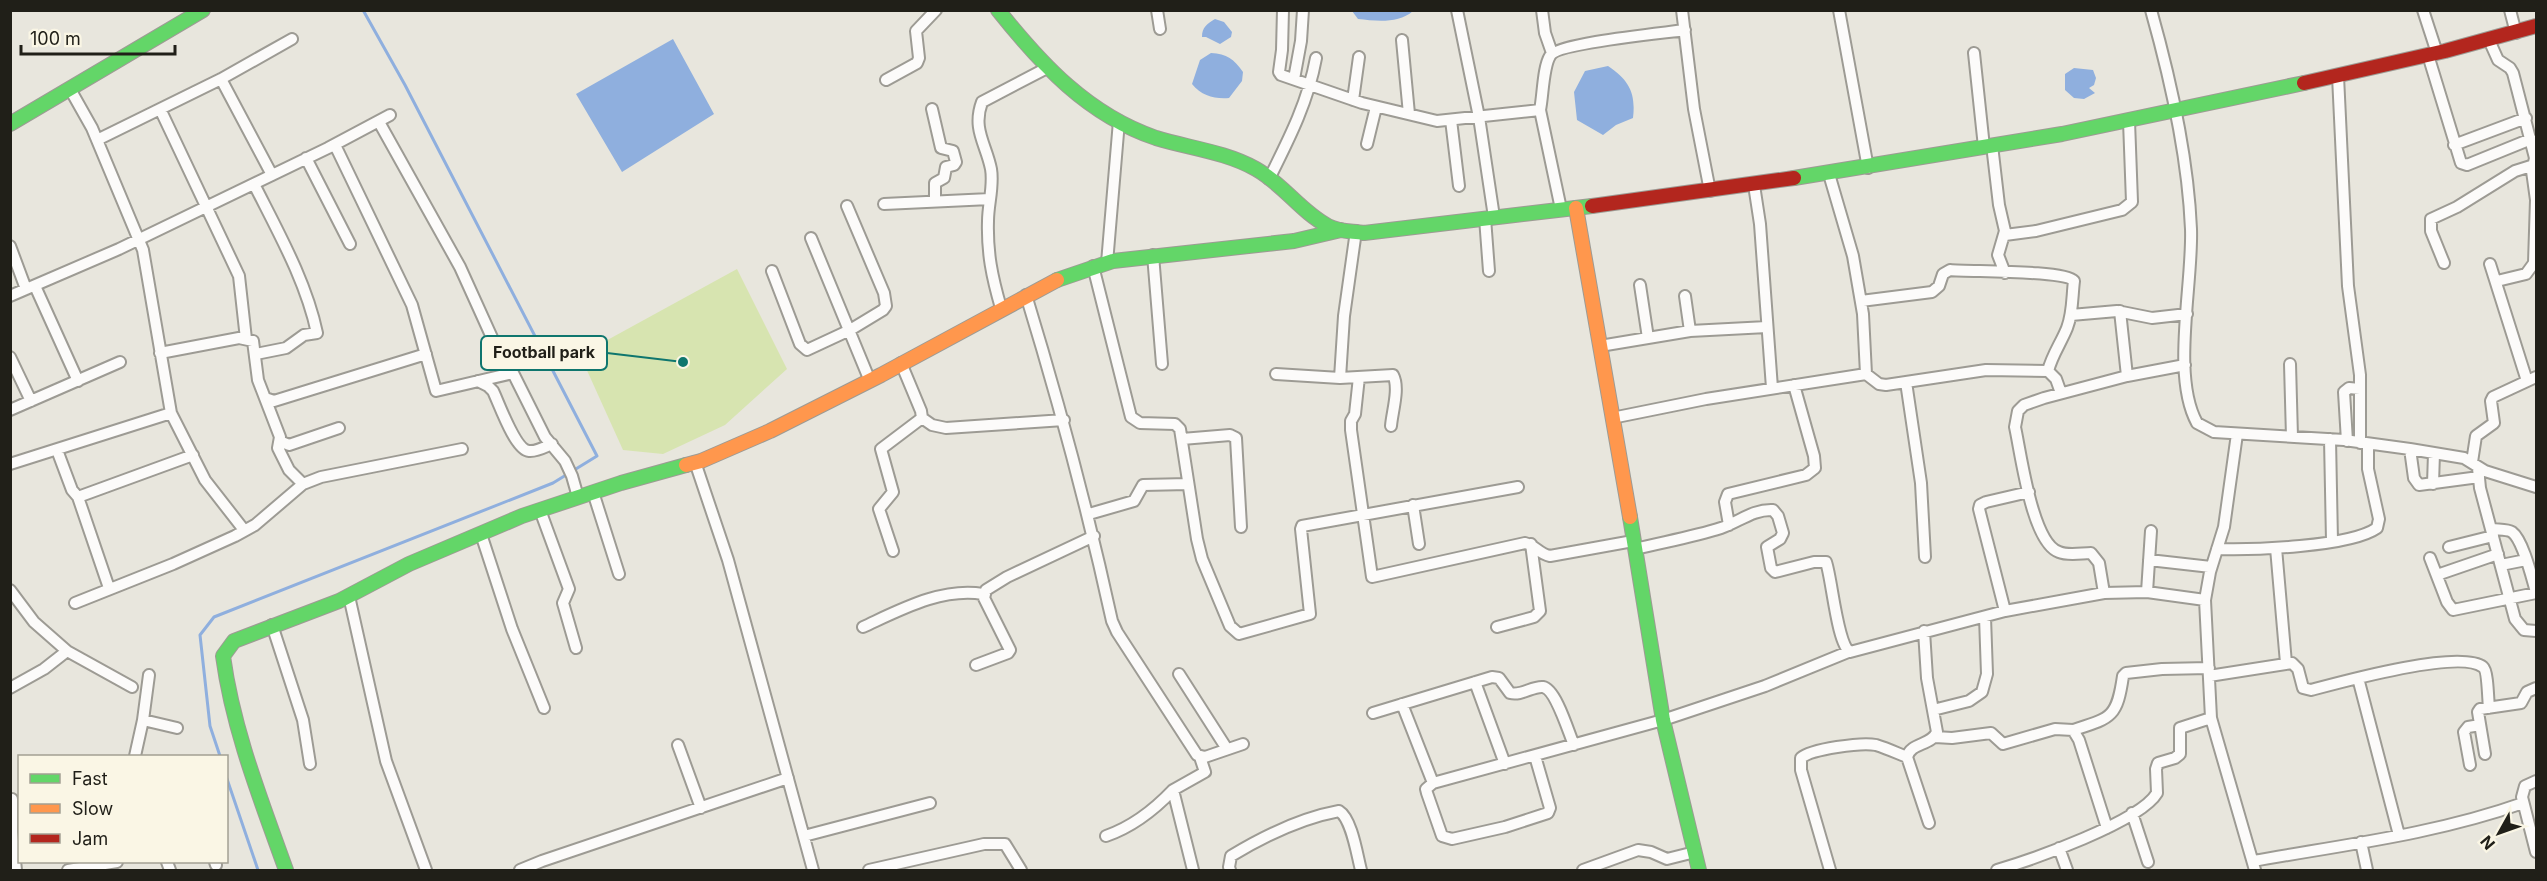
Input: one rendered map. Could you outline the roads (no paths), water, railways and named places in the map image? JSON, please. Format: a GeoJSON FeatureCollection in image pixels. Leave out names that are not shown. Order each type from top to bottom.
{"type":"FeatureCollection","features":[{"type":"Feature","properties":{"kind":"street"},"geometry":{"type":"LineString","coordinates":[[10,124],[203,10]]}},
{"type":"Feature","properties":{"kind":"street"},"geometry":{"type":"LineString","coordinates":[[886,80],[917,63],[919,58],[916,31],[936,10]]}},
{"type":"Feature","properties":{"kind":"street"},"geometry":{"type":"LineString","coordinates":[[998,10],[1032,55],[1076,94],[1119,121],[1141,133],[1256,169],[1316,218],[1331,227],[1364,232],[1710,191],[1868,168],[2177,112],[2433,54],[2536,26]]}},
{"type":"Feature","properties":{"kind":"street"},"geometry":{"type":"LineString","coordinates":[[1157,10],[1160,29]]}},
{"type":"Feature","properties":{"kind":"street"},"geometry":{"type":"LineString","coordinates":[[1283,10],[1279,72],[1294,79],[1376,107],[1437,121],[1540,110]]}},
{"type":"Feature","properties":{"kind":"street"},"geometry":{"type":"LineString","coordinates":[[1294,79],[1301,41],[1303,10]]}},
{"type":"Feature","properties":{"kind":"street"},"geometry":{"type":"LineString","coordinates":[[1457,10],[1479,117],[1489,218],[1489,271]]}},
{"type":"Feature","properties":{"kind":"street"},"geometry":{"type":"LineString","coordinates":[[1542,10],[1545,33],[1552,53]]}},
{"type":"Feature","properties":{"kind":"street"},"geometry":{"type":"LineString","coordinates":[[1682,10],[1694,109],[1710,191]]}},
{"type":"Feature","properties":{"kind":"street"},"geometry":{"type":"LineString","coordinates":[[1839,10],[1868,168]]}},
{"type":"Feature","properties":{"kind":"street"},"geometry":{"type":"LineString","coordinates":[[2151,10],[2177,112],[2191,230],[2185,365],[2188,398],[2197,423],[2214,432],[2330,439],[2434,453],[2536,488]]}},
{"type":"Feature","properties":{"kind":"street"},"geometry":{"type":"LineString","coordinates":[[2424,10],[2454,145],[2461,163],[2467,165],[2531,139]]}},
{"type":"Feature","properties":{"kind":"street"},"geometry":{"type":"LineString","coordinates":[[2510,10],[2516,33]]}},
{"type":"Feature","properties":{"kind":"street"},"geometry":{"type":"LineString","coordinates":[[1561,209],[1540,110],[1546,66],[1552,53],[1579,44],[1685,30]]}},
{"type":"Feature","properties":{"kind":"street"},"geometry":{"type":"LineString","coordinates":[[97,140],[161,111],[292,39]]}},
{"type":"Feature","properties":{"kind":"street"},"geometry":{"type":"LineString","coordinates":[[1402,40],[1408,114]]}},
{"type":"Feature","properties":{"kind":"street"},"geometry":{"type":"LineString","coordinates":[[2489,40],[2498,60],[2510,68],[2513,73],[2535,160],[2533,178],[2536,200],[2534,263],[2526,273],[2497,281]]}},
{"type":"Feature","properties":{"kind":"street"},"geometry":{"type":"LineString","coordinates":[[1974,53],[1988,146],[2005,235],[1998,255],[2005,273]]}},
{"type":"Feature","properties":{"kind":"street"},"geometry":{"type":"LineString","coordinates":[[1353,100],[1359,57]]}},
{"type":"Feature","properties":{"kind":"street"},"geometry":{"type":"LineString","coordinates":[[1269,179],[1299,119],[1311,85],[1316,58]]}},
{"type":"Feature","properties":{"kind":"street"},"geometry":{"type":"LineString","coordinates":[[1001,308],[989,267],[988,219],[991,170],[981,141],[977,115],[982,102],[1047,68]]}},
{"type":"Feature","properties":{"kind":"street"},"geometry":{"type":"LineString","coordinates":[[2217,549],[2276,548],[2332,541],[2373,531],[2379,524],[2364,444],[2348,286],[2338,76]]}},
{"type":"Feature","properties":{"kind":"street"},"geometry":{"type":"LineString","coordinates":[[221,79],[272,175]]}},
{"type":"Feature","properties":{"kind":"street"},"geometry":{"type":"LineString","coordinates":[[69,88],[97,140],[143,250],[171,413],[206,480],[244,530]]}},
{"type":"Feature","properties":{"kind":"street"},"geometry":{"type":"LineString","coordinates":[[1367,144],[1376,107]]}},
{"type":"Feature","properties":{"kind":"street"},"geometry":{"type":"LineString","coordinates":[[932,109],[940,145],[945,150],[953,151],[956,162],[946,167],[944,178],[935,183],[935,201]]}},
{"type":"Feature","properties":{"kind":"street"},"geometry":{"type":"LineString","coordinates":[[161,111],[239,276],[246,339]]}},
{"type":"Feature","properties":{"kind":"street"},"geometry":{"type":"LineString","coordinates":[[10,296],[139,240],[335,145],[390,115]]}},
{"type":"Feature","properties":{"kind":"street"},"geometry":{"type":"LineString","coordinates":[[2454,145],[2526,118]]}},
{"type":"Feature","properties":{"kind":"street"},"geometry":{"type":"LineString","coordinates":[[1451,120],[1459,186]]}},
{"type":"Feature","properties":{"kind":"street"},"geometry":{"type":"LineString","coordinates":[[1119,121],[1100,265],[1131,417],[1140,423],[1175,424],[1179,427],[1202,559],[1230,626],[1239,634],[1310,614],[1301,529],[1306,524],[1518,487]]}},
{"type":"Feature","properties":{"kind":"street"},"geometry":{"type":"LineString","coordinates":[[2005,235],[2054,227],[2122,210],[2128,206],[2132,202],[2128,121]]}},
{"type":"Feature","properties":{"kind":"street"},"geometry":{"type":"LineString","coordinates":[[379,122],[460,267],[508,373]]}},
{"type":"Feature","properties":{"kind":"street"},"geometry":{"type":"LineString","coordinates":[[335,145],[412,305],[436,391],[513,373],[537,422],[572,476],[578,497]]}},
{"type":"Feature","properties":{"kind":"street"},"geometry":{"type":"LineString","coordinates":[[306,158],[350,244]]}},
{"type":"Feature","properties":{"kind":"street"},"geometry":{"type":"LineString","coordinates":[[2444,263],[2431,231],[2431,219],[2457,207],[2535,160]]}},
{"type":"Feature","properties":{"kind":"street"},"geometry":{"type":"LineString","coordinates":[[1829,174],[1853,256],[1861,301],[1866,374]]}},
{"type":"Feature","properties":{"kind":"street"},"geometry":{"type":"LineString","coordinates":[[254,184],[283,242],[310,305],[316,333],[304,335],[286,348],[256,354]]}},
{"type":"Feature","properties":{"kind":"street"},"geometry":{"type":"LineString","coordinates":[[1754,185],[1760,224],[1772,388]]}},
{"type":"Feature","properties":{"kind":"street"},"geometry":{"type":"LineString","coordinates":[[884,204],[990,199]]}},
{"type":"Feature","properties":{"kind":"street"},"geometry":{"type":"LineString","coordinates":[[772,271],[803,348],[812,349],[884,310],[886,306],[884,293],[847,206]]}},
{"type":"Feature","properties":{"kind":"street"},"geometry":{"type":"LineString","coordinates":[[1576,208],[1663,720],[1699,870]]}},
{"type":"Feature","properties":{"kind":"street"},"geometry":{"type":"LineString","coordinates":[[286,870],[244,753],[222,665],[223,656],[234,641],[349,596],[410,564],[540,510],[695,462],[770,431],[870,381],[1054,281],[1100,265],[1153,255],[1257,246],[1351,230]]}},
{"type":"Feature","properties":{"kind":"street"},"geometry":{"type":"LineString","coordinates":[[1340,378],[1351,230]]}},
{"type":"Feature","properties":{"kind":"street"},"geometry":{"type":"LineString","coordinates":[[811,238],[870,381]]}},
{"type":"Feature","properties":{"kind":"street"},"geometry":{"type":"LineString","coordinates":[[10,246],[78,381]]}},
{"type":"Feature","properties":{"kind":"street"},"geometry":{"type":"LineString","coordinates":[[1153,255],[1162,364]]}},
{"type":"Feature","properties":{"kind":"street"},"geometry":{"type":"LineString","coordinates":[[2490,264],[2532,379],[2493,397],[2491,401],[2494,423],[2476,436],[2476,469],[2509,597],[2520,627],[2524,630],[2536,631]]}},
{"type":"Feature","properties":{"kind":"street"},"geometry":{"type":"LineString","coordinates":[[1861,301],[1932,292],[1939,286],[1943,274],[1950,270],[2045,273],[2073,278],[2071,315],[2067,330],[2052,356],[2048,371]]}},
{"type":"Feature","properties":{"kind":"street"},"geometry":{"type":"LineString","coordinates":[[1640,285],[1648,338]]}},
{"type":"Feature","properties":{"kind":"street"},"geometry":{"type":"LineString","coordinates":[[1026,295],[1064,420],[1095,536],[1112,621],[1200,757],[1205,772],[1173,790],[1156,808],[1122,830],[1106,836]]}},
{"type":"Feature","properties":{"kind":"street"},"geometry":{"type":"LineString","coordinates":[[1685,296],[1690,330]]}},
{"type":"Feature","properties":{"kind":"street"},"geometry":{"type":"LineString","coordinates":[[2071,315],[2120,311],[2152,318],[2187,314]]}},
{"type":"Feature","properties":{"kind":"street"},"geometry":{"type":"LineString","coordinates":[[2120,311],[2127,376]]}},
{"type":"Feature","properties":{"kind":"street"},"geometry":{"type":"LineString","coordinates":[[1600,346],[1690,330],[1767,327]]}},
{"type":"Feature","properties":{"kind":"street"},"geometry":{"type":"LineString","coordinates":[[160,353],[240,338],[254,341],[258,380],[280,441],[278,448],[295,479],[303,484]]}},
{"type":"Feature","properties":{"kind":"street"},"geometry":{"type":"LineString","coordinates":[[265,398],[274,401],[426,354]]}},
{"type":"Feature","properties":{"kind":"street"},"geometry":{"type":"LineString","coordinates":[[10,357],[31,401]]}},
{"type":"Feature","properties":{"kind":"street"},"geometry":{"type":"LineString","coordinates":[[10,410],[120,362]]}},
{"type":"Feature","properties":{"kind":"street"},"geometry":{"type":"LineString","coordinates":[[901,363],[922,418],[932,425],[946,428],[1064,420]]}},
{"type":"Feature","properties":{"kind":"street"},"geometry":{"type":"LineString","coordinates":[[2290,364],[2292,437]]}},
{"type":"Feature","properties":{"kind":"street"},"geometry":{"type":"LineString","coordinates":[[2104,593],[2099,563],[2091,553],[2060,553],[2044,540],[2039,531],[2015,427],[2018,411],[2024,405],[2061,393],[2127,376],[2185,365]]}},
{"type":"Feature","properties":{"kind":"street"},"geometry":{"type":"LineString","coordinates":[[1612,417],[1772,388],[1866,374],[1879,384],[1886,385],[1986,370],[2048,371],[2056,379],[2061,393]]}},
{"type":"Feature","properties":{"kind":"street"},"geometry":{"type":"LineString","coordinates":[[1276,374],[1340,378],[1393,375],[1396,380],[1391,426]]}},
{"type":"Feature","properties":{"kind":"street"},"geometry":{"type":"LineString","coordinates":[[1359,377],[1351,430],[1370,574],[1375,578],[1526,543],[1531,544],[1540,553],[1550,556],[1634,545],[1730,525],[1739,518],[1773,510],[1778,516],[1783,534],[1780,539],[1767,547],[1773,571],[1779,572],[1814,562],[1826,562],[1839,626],[1848,652]]}},
{"type":"Feature","properties":{"kind":"street"},"geometry":{"type":"LineString","coordinates":[[478,381],[492,391],[512,433],[523,449],[530,452],[552,444]]}},
{"type":"Feature","properties":{"kind":"street"},"geometry":{"type":"LineString","coordinates":[[1906,382],[1921,483],[1925,558]]}},
{"type":"Feature","properties":{"kind":"street"},"geometry":{"type":"LineString","coordinates":[[1730,525],[1725,502],[1728,494],[1806,475],[1815,468],[1814,456],[1794,385]]}},
{"type":"Feature","properties":{"kind":"street"},"geometry":{"type":"LineString","coordinates":[[2347,441],[2344,392],[2349,388],[2360,389]]}},
{"type":"Feature","properties":{"kind":"street"},"geometry":{"type":"LineString","coordinates":[[10,464],[171,413]]}},
{"type":"Feature","properties":{"kind":"street"},"geometry":{"type":"LineString","coordinates":[[893,551],[879,509],[893,492],[880,449],[922,418]]}},
{"type":"Feature","properties":{"kind":"street"},"geometry":{"type":"LineString","coordinates":[[280,441],[289,445],[339,428]]}},
{"type":"Feature","properties":{"kind":"street"},"geometry":{"type":"LineString","coordinates":[[2237,434],[2228,509],[2211,567],[2205,600],[2211,718],[2254,866],[2480,819],[2523,803]]}},
{"type":"Feature","properties":{"kind":"street"},"geometry":{"type":"LineString","coordinates":[[1182,439],[1230,435],[1236,438],[1241,527]]}},
{"type":"Feature","properties":{"kind":"street"},"geometry":{"type":"LineString","coordinates":[[2330,439],[2332,541]]}},
{"type":"Feature","properties":{"kind":"street"},"geometry":{"type":"LineString","coordinates":[[75,603],[173,564],[255,525],[303,484],[321,477],[462,449]]}},
{"type":"Feature","properties":{"kind":"street"},"geometry":{"type":"LineString","coordinates":[[2410,449],[2419,485],[2433,484],[2476,469]]}},
{"type":"Feature","properties":{"kind":"street"},"geometry":{"type":"LineString","coordinates":[[57,450],[72,490],[78,497],[109,588]]}},
{"type":"Feature","properties":{"kind":"street"},"geometry":{"type":"LineString","coordinates":[[2433,484],[2434,453]]}},
{"type":"Feature","properties":{"kind":"street"},"geometry":{"type":"LineString","coordinates":[[78,497],[193,455]]}},
{"type":"Feature","properties":{"kind":"street"},"geometry":{"type":"LineString","coordinates":[[695,462],[728,560],[813,870]]}},
{"type":"Feature","properties":{"kind":"street"},"geometry":{"type":"LineString","coordinates":[[1089,514],[1134,501],[1143,485],[1188,483]]}},
{"type":"Feature","properties":{"kind":"street"},"geometry":{"type":"LineString","coordinates":[[593,492],[619,574]]}},
{"type":"Feature","properties":{"kind":"street"},"geometry":{"type":"LineString","coordinates":[[2005,611],[1979,509],[1980,505],[1986,502],[2029,492]]}},
{"type":"Feature","properties":{"kind":"street"},"geometry":{"type":"LineString","coordinates":[[1413,505],[1419,544]]}},
{"type":"Feature","properties":{"kind":"street"},"geometry":{"type":"LineString","coordinates":[[540,510],[568,589],[563,603],[576,648]]}},
{"type":"Feature","properties":{"kind":"street"},"geometry":{"type":"LineString","coordinates":[[2147,592],[2151,531]]}},
{"type":"Feature","properties":{"kind":"street"},"geometry":{"type":"LineString","coordinates":[[2430,558],[2447,602],[2453,610],[2536,592],[2526,560],[2512,533],[2493,532],[2449,547]]}},
{"type":"Feature","properties":{"kind":"street"},"geometry":{"type":"LineString","coordinates":[[481,534],[512,629],[544,708]]}},
{"type":"Feature","properties":{"kind":"street"},"geometry":{"type":"LineString","coordinates":[[984,594],[986,590],[1007,577],[1095,536]]}},
{"type":"Feature","properties":{"kind":"street"},"geometry":{"type":"LineString","coordinates":[[1497,627],[1534,617],[1540,611],[1531,544]]}},
{"type":"Feature","properties":{"kind":"street"},"geometry":{"type":"LineString","coordinates":[[2276,548],[2286,663]]}},
{"type":"Feature","properties":{"kind":"street"},"geometry":{"type":"LineString","coordinates":[[2149,560],[2211,567]]}},
{"type":"Feature","properties":{"kind":"street"},"geometry":{"type":"LineString","coordinates":[[2437,575],[2500,560],[2526,560]]}},
{"type":"Feature","properties":{"kind":"street"},"geometry":{"type":"LineString","coordinates":[[10,590],[34,622],[67,651],[132,687]]}},
{"type":"Feature","properties":{"kind":"street"},"geometry":{"type":"LineString","coordinates":[[862,627],[900,610],[956,592],[984,594]]}},
{"type":"Feature","properties":{"kind":"street"},"geometry":{"type":"LineString","coordinates":[[1535,756],[1549,811],[1543,816],[1505,827],[1452,839],[1442,836],[1426,789],[1433,783],[1663,720],[1765,686],[1848,652],[2005,611],[2104,593],[2147,592],[2205,600]]}},
{"type":"Feature","properties":{"kind":"street"},"geometry":{"type":"LineString","coordinates":[[976,665],[1010,650],[984,594]]}},
{"type":"Feature","properties":{"kind":"street"},"geometry":{"type":"LineString","coordinates":[[349,596],[386,761],[426,870]]}},
{"type":"Feature","properties":{"kind":"street"},"geometry":{"type":"LineString","coordinates":[[1933,710],[1969,701],[1982,692],[1986,683],[1987,666],[1985,617]]}},
{"type":"Feature","properties":{"kind":"street"},"geometry":{"type":"LineString","coordinates":[[272,625],[303,720],[310,764]]}},
{"type":"Feature","properties":{"kind":"street"},"geometry":{"type":"LineString","coordinates":[[1924,631],[1927,678],[1937,732],[1935,737]]}},
{"type":"Feature","properties":{"kind":"street"},"geometry":{"type":"LineString","coordinates":[[10,688],[44,669],[67,651]]}},
{"type":"Feature","properties":{"kind":"street"},"geometry":{"type":"LineString","coordinates":[[1907,757],[1912,749],[1935,737],[1952,738],[1991,733],[2003,744],[2055,729],[2073,730],[2102,721],[2112,714],[2116,707],[2123,676],[2126,673],[2162,669],[2209,672],[2286,663],[2296,665],[2301,684],[2307,690],[2436,663],[2482,666],[2486,672],[2489,708]]}},
{"type":"Feature","properties":{"kind":"street"},"geometry":{"type":"LineString","coordinates":[[1179,674],[1227,749]]}},
{"type":"Feature","properties":{"kind":"street"},"geometry":{"type":"LineString","coordinates":[[135,755],[149,675]]}},
{"type":"Feature","properties":{"kind":"street"},"geometry":{"type":"LineString","coordinates":[[1372,712],[1475,682],[1499,678],[1507,691],[1516,694],[1541,687],[1547,689],[1561,713],[1574,746]]}},
{"type":"Feature","properties":{"kind":"street"},"geometry":{"type":"LineString","coordinates":[[2358,678],[2399,835]]}},
{"type":"Feature","properties":{"kind":"street"},"geometry":{"type":"LineString","coordinates":[[1475,682],[1505,764]]}},
{"type":"Feature","properties":{"kind":"street"},"geometry":{"type":"LineString","coordinates":[[2485,754],[2478,712],[2483,708],[2521,703],[2527,692],[2536,688]]}},
{"type":"Feature","properties":{"kind":"street"},"geometry":{"type":"LineString","coordinates":[[1402,704],[1433,783]]}},
{"type":"Feature","properties":{"kind":"street"},"geometry":{"type":"LineString","coordinates":[[1996,870],[2107,828],[2150,802],[2157,793],[2158,763],[2175,758],[2180,754],[2180,728],[2211,718]]}},
{"type":"Feature","properties":{"kind":"street"},"geometry":{"type":"LineString","coordinates":[[143,720],[177,728]]}},
{"type":"Feature","properties":{"kind":"street"},"geometry":{"type":"LineString","coordinates":[[2470,765],[2464,732],[2469,727],[2480,725]]}},
{"type":"Feature","properties":{"kind":"street"},"geometry":{"type":"LineString","coordinates":[[2073,730],[2079,740],[2107,828]]}},
{"type":"Feature","properties":{"kind":"street"},"geometry":{"type":"LineString","coordinates":[[1200,757],[1243,744]]}},
{"type":"Feature","properties":{"kind":"street"},"geometry":{"type":"LineString","coordinates":[[1830,870],[1800,770],[1801,758],[1812,753],[1862,744],[1875,745],[1907,757]]}},
{"type":"Feature","properties":{"kind":"street"},"geometry":{"type":"LineString","coordinates":[[678,745],[700,808]]}},
{"type":"Feature","properties":{"kind":"street"},"geometry":{"type":"LineString","coordinates":[[1907,757],[1929,823]]}},
{"type":"Feature","properties":{"kind":"street"},"geometry":{"type":"LineString","coordinates":[[520,870],[788,778]]}},
{"type":"Feature","properties":{"kind":"street"},"geometry":{"type":"LineString","coordinates":[[2536,781],[2525,786],[2522,792],[2536,852]]}},
{"type":"Feature","properties":{"kind":"street"},"geometry":{"type":"LineString","coordinates":[[1173,790],[1193,870]]}},
{"type":"Feature","properties":{"kind":"street"},"geometry":{"type":"LineString","coordinates":[[14,799],[12,832],[16,870]]}},
{"type":"Feature","properties":{"kind":"street"},"geometry":{"type":"LineString","coordinates":[[804,836],[930,803]]}},
{"type":"Feature","properties":{"kind":"street"},"geometry":{"type":"LineString","coordinates":[[1230,870],[1231,856],[1246,847],[1298,822],[1340,812],[1345,815],[1349,824],[1361,870]]}},
{"type":"Feature","properties":{"kind":"street"},"geometry":{"type":"LineString","coordinates":[[2132,813],[2148,862]]}},
{"type":"Feature","properties":{"kind":"street"},"geometry":{"type":"LineString","coordinates":[[2361,842],[2367,870]]}},
{"type":"Feature","properties":{"kind":"street"},"geometry":{"type":"LineString","coordinates":[[869,870],[997,843],[1005,844],[1021,870]]}},
{"type":"Feature","properties":{"kind":"street"},"geometry":{"type":"LineString","coordinates":[[2059,848],[2067,870]]}},
{"type":"Feature","properties":{"kind":"street"},"geometry":{"type":"LineString","coordinates":[[1583,870],[1638,850],[1651,852],[1667,859],[1695,852]]}},
{"type":"Feature","properties":{"kind":"street"},"geometry":{"type":"LineString","coordinates":[[68,870],[106,863]]}},
{"type":"Feature","properties":{"kind":"water"},"geometry":{"type":"Polygon","coordinates":[[[1352,11],[1413,11],[1401,18],[1379,21],[1358,19],[1352,11]]]}},
{"type":"Feature","properties":{"kind":"water"},"geometry":{"type":"Polygon","coordinates":[[[1215,19],[1224,22],[1232,32],[1231,37],[1220,44],[1202,37],[1206,26],[1215,19]]]}},
{"type":"Feature","properties":{"kind":"water"},"geometry":{"type":"Polygon","coordinates":[[[673,39],[714,114],[622,172],[576,94],[673,39]]]}},
{"type":"Feature","properties":{"kind":"water"},"geometry":{"type":"Polygon","coordinates":[[[1211,53],[1230,58],[1243,72],[1242,81],[1229,98],[1209,96],[1192,84],[1200,60],[1211,53]]]}},
{"type":"Feature","properties":{"kind":"water"},"geometry":{"type":"Polygon","coordinates":[[[1608,66],[1630,88],[1634,109],[1633,118],[1616,125],[1603,135],[1577,120],[1574,92],[1585,71],[1608,66]]]}},
{"type":"Feature","properties":{"kind":"water"},"geometry":{"type":"Polygon","coordinates":[[[2074,68],[2093,70],[2096,78],[2094,85],[2089,88],[2095,93],[2084,99],[2074,98],[2065,90],[2065,74],[2074,68]]]}},
{"type":"Feature","properties":{"kind":"waterway"},"geometry":{"type":"LineString","coordinates":[[220,755],[210,726],[200,635],[214,617],[553,483],[597,456],[405,85],[363,10]]}},
{"type":"Feature","properties":{"kind":"waterway"},"geometry":{"type":"LineString","coordinates":[[228,782],[258,870]]}},
{"type":"Feature","properties":{"kind":"place","name":"Football park"},"geometry":{"type":"Point","coordinates":[683,362]}}]}
